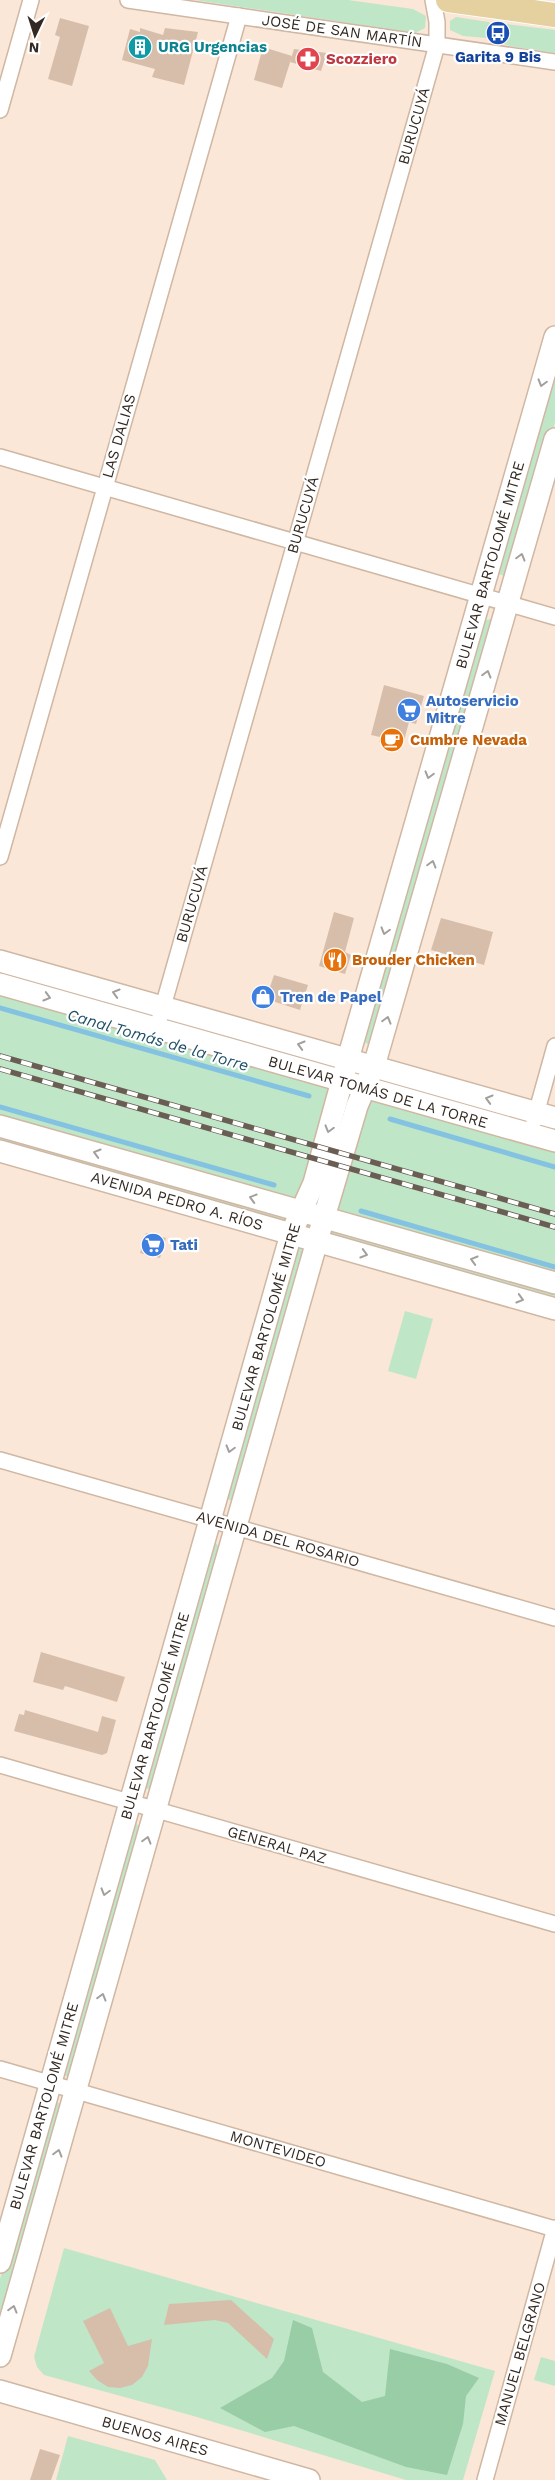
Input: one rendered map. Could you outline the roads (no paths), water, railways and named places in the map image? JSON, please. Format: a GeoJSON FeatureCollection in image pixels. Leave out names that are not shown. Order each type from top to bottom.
{"type":"FeatureCollection","features":[{"type":"Feature","properties":{"kind":"main road"},"geometry":{"type":"LineString","coordinates":[[448,0],[555,15]]}},
{"type":"Feature","properties":{"kind":"main road","name":"BULEVAR BARTOLOMÉ MITRE"},"geometry":{"type":"LineString","coordinates":[[0,2262],[291,1234],[314,1183],[555,336]]}},
{"type":"Feature","properties":{"kind":"main road","name":"BULEVAR BARTOLOMÉ MITRE"},"geometry":{"type":"LineString","coordinates":[[0,2356],[317,1241],[364,1088],[374,1066],[555,439]]}},
{"type":"Feature","properties":{"kind":"main road","name":"BULEVAR TOMÁS DE LA TORRE"},"geometry":{"type":"LineString","coordinates":[[0,961],[546,1115]]}},
{"type":"Feature","properties":{"kind":"main road","name":"BULEVAR TOMÁS DE LA TORRE"},"geometry":{"type":"LineString","coordinates":[[0,984],[555,1141]]}},
{"type":"Feature","properties":{"kind":"main road","name":"AVENIDA PEDRO A. RÍOS"},"geometry":{"type":"LineString","coordinates":[[0,1126],[555,1283]]}},
{"type":"Feature","properties":{"kind":"main road","name":"AVENIDA PEDRO A. RÍOS"},"geometry":{"type":"LineString","coordinates":[[0,1151],[555,1309]]}},
{"type":"Feature","properties":{"kind":"main road","name":"BUENOS AIRES"},"geometry":{"type":"LineString","coordinates":[[0,2391],[302,2479]]}},
{"type":"Feature","properties":{"kind":"street"},"geometry":{"type":"LineString","coordinates":[[0,110],[31,0]]}},
{"type":"Feature","properties":{"kind":"street","name":"JOSÉ DE SAN MARTÍN"},"geometry":{"type":"LineString","coordinates":[[128,0],[555,62]]}},
{"type":"Feature","properties":{"kind":"street","name":"BURUCUYÁ"},"geometry":{"type":"LineString","coordinates":[[157,1028],[437,45],[437,22],[433,0]]}},
{"type":"Feature","properties":{"kind":"street","name":"LAS DALIAS"},"geometry":{"type":"LineString","coordinates":[[0,857],[239,16]]}},
{"type":"Feature","properties":{"kind":"street"},"geometry":{"type":"LineString","coordinates":[[0,457],[555,617]]}},
{"type":"Feature","properties":{"kind":"street"},"geometry":{"type":"LineString","coordinates":[[530,1134],[546,1115],[555,1046]]}},
{"type":"Feature","properties":{"kind":"street","name":"AVENIDA DEL ROSARIO"},"geometry":{"type":"LineString","coordinates":[[0,1460],[555,1618]]}},
{"type":"Feature","properties":{"kind":"street","name":"GENERAL PAZ"},"geometry":{"type":"LineString","coordinates":[[0,1765],[555,1924]]}},
{"type":"Feature","properties":{"kind":"street","name":"MONTEVIDEO"},"geometry":{"type":"LineString","coordinates":[[0,2069],[555,2229]]}},
{"type":"Feature","properties":{"kind":"street","name":"MANUEL BELGRANO"},"geometry":{"type":"LineString","coordinates":[[485,2480],[555,2229]]}},
{"type":"Feature","properties":{"kind":"waterway","name":"Canal Tomás de la Torre"},"geometry":{"type":"LineString","coordinates":[[0,1008],[309,1096]]}},
{"type":"Feature","properties":{"kind":"waterway"},"geometry":{"type":"LineString","coordinates":[[0,1107],[274,1185]]}},
{"type":"Feature","properties":{"kind":"waterway","name":"Canal Tomás de la Torre"},"geometry":{"type":"LineString","coordinates":[[390,1119],[555,1167]]}},
{"type":"Feature","properties":{"kind":"waterway"},"geometry":{"type":"LineString","coordinates":[[361,1211],[555,1267]]}},
{"type":"Feature","properties":{"kind":"railway"},"geometry":{"type":"LineString","coordinates":[[0,1056],[555,1214]]}},
{"type":"Feature","properties":{"kind":"railway"},"geometry":{"type":"LineString","coordinates":[[0,1069],[555,1227]]}},
{"type":"Feature","properties":{"kind":"place","name":"Garita 9 Bis"},"geometry":{"type":"Point","coordinates":[498,33]}},
{"type":"Feature","properties":{"kind":"place","name":"URG Urgencias"},"geometry":{"type":"Point","coordinates":[140,47]}},
{"type":"Feature","properties":{"kind":"place","name":"Scozziero"},"geometry":{"type":"Point","coordinates":[308,59]}},
{"type":"Feature","properties":{"kind":"place","name":"Autoservicio Mitre"},"geometry":{"type":"Point","coordinates":[409,710]}},
{"type":"Feature","properties":{"kind":"place","name":"Cumbre Nevada"},"geometry":{"type":"Point","coordinates":[392,740]}},
{"type":"Feature","properties":{"kind":"place","name":"Brouder Chicken"},"geometry":{"type":"Point","coordinates":[335,960]}},
{"type":"Feature","properties":{"kind":"place","name":"Tren de Papel"},"geometry":{"type":"Point","coordinates":[263,997]}},
{"type":"Feature","properties":{"kind":"place","name":"Tati"},"geometry":{"type":"Point","coordinates":[153,1245]}}]}
